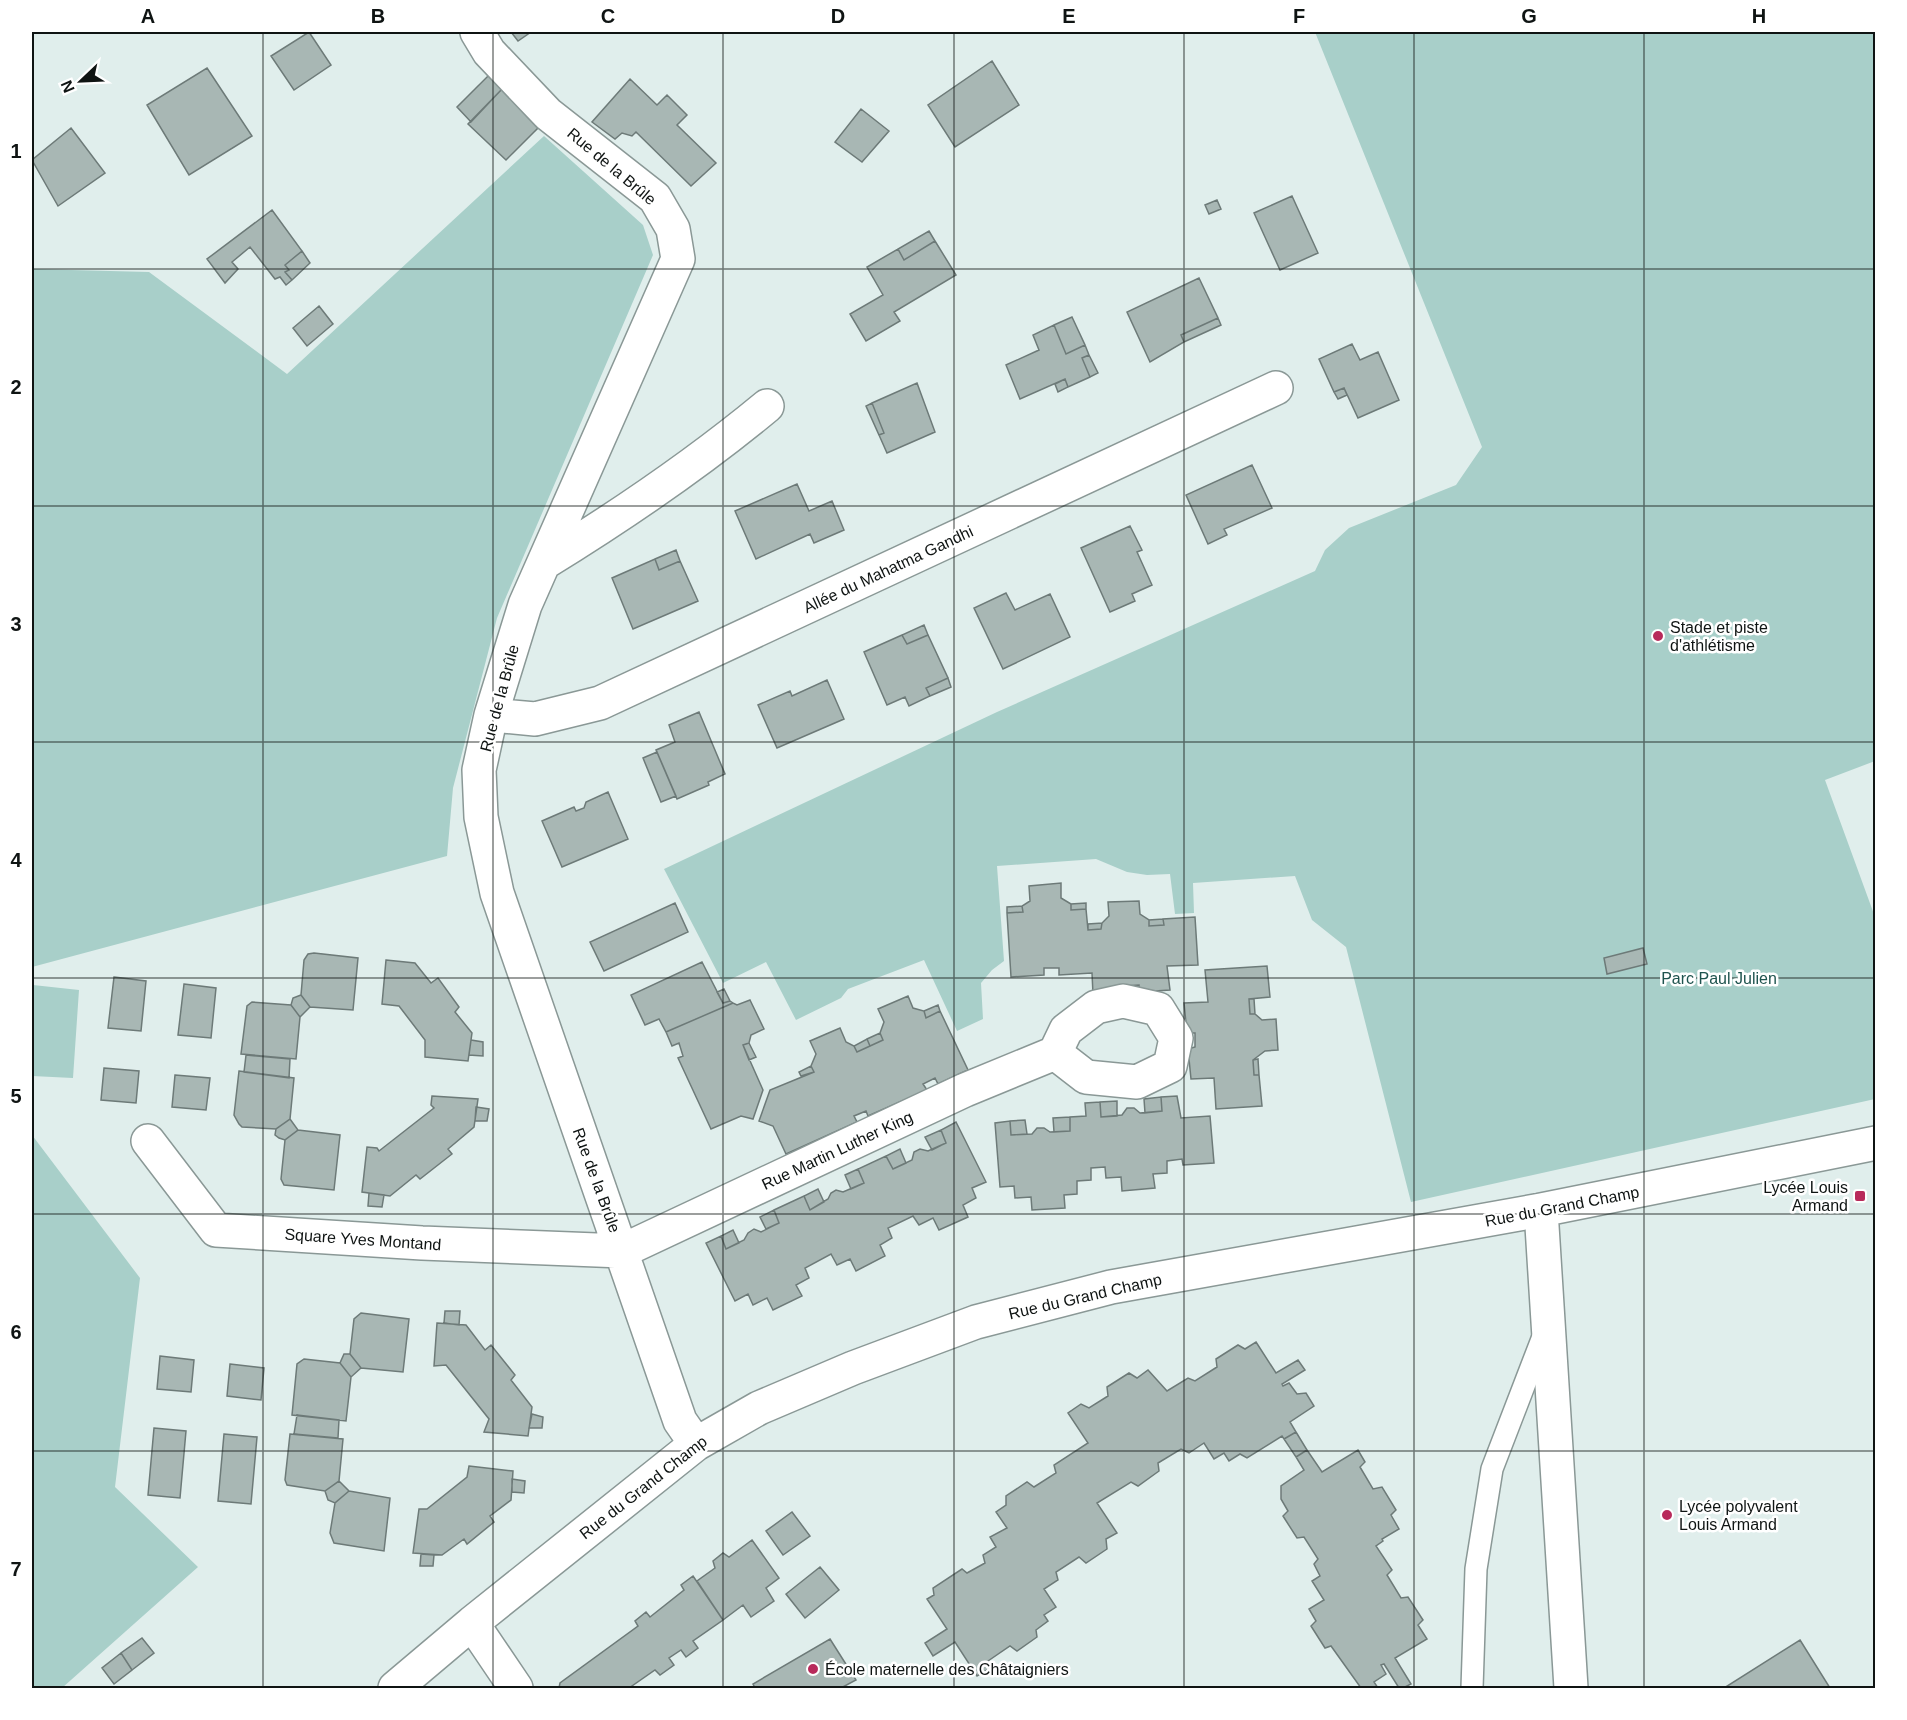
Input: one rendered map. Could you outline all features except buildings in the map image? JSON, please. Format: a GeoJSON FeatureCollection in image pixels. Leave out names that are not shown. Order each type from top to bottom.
{"type":"FeatureCollection","features":[{"type":"Feature","properties":{"kind":"street","name":"Rue de la Brûle"},"geometry":{"type":"LineString","coordinates":[[477,32],[489,52],[548,114],[655,198],[673,229],[678,259],[525,605],[491,716],[479,770],[481,817],[497,893],[680,1421],[696,1444]]}},
{"type":"Feature","properties":{"kind":"street","name":"Allée du Mahatma Gandhi"},"geometry":{"type":"LineString","coordinates":[[491,716],[535,719],[600,703],[1276,388]]}},
{"type":"Feature","properties":{"kind":"street"},"geometry":{"type":"LineString","coordinates":[[544,563],[608,524],[721,444],[767,406]]}},
{"type":"Feature","properties":{"kind":"street","name":"Rue Martin Luther King"},"geometry":{"type":"LineString","coordinates":[[622,1251],[965,1090],[1054,1053]]}},
{"type":"Feature","properties":{"kind":"street","name":"Square Yves Montand"},"geometry":{"type":"LineString","coordinates":[[148,1141],[216,1230],[422,1243],[622,1251]]}},
{"type":"Feature","properties":{"kind":"street","name":"Rue du Grand Champ"},"geometry":{"type":"LineString","coordinates":[[395,1689],[472,1623],[696,1444],[759,1408],[853,1368],[976,1322],[1111,1287],[1541,1210],[1875,1143]]}},
{"type":"Feature","properties":{"kind":"street"},"geometry":{"type":"LineString","coordinates":[[1541,1210],[1571,1689]]}},
{"type":"Feature","properties":{"kind":"street"},"geometry":{"type":"LineString","coordinates":[[472,1623],[516,1689]]}},
{"type":"Feature","properties":{"kind":"lane"},"geometry":{"type":"LineString","coordinates":[[1472,1689],[1476,1569],[1491,1469],[1549,1322]]}},
{"type":"Feature","properties":{"kind":"green space","name":"Parc Paul Julien"},"geometry":{"type":"Polygon","coordinates":[[[1315,32],[1875,32],[1875,761],[1825,780],[1875,917],[1875,1099],[1411,1202],[1346,947],[1312,920],[1295,876],[1193,883],[1194,913],[1175,914],[1170,874],[1147,875],[1127,872],[1096,859],[997,866],[1004,961],[981,983],[983,1019],[957,1031],[924,960],[848,989],[841,998],[796,1020],[766,962],[723,983],[664,869],[997,712],[1315,571],[1325,550],[1349,528],[1456,485],[1482,447],[1315,32]]]}},
{"type":"Feature","properties":{"kind":"green space"},"geometry":{"type":"Polygon","coordinates":[[[544,136],[643,225],[653,255],[497,618],[453,788],[447,856],[32,967],[32,269],[149,272],[287,374],[544,136]]]}},
{"type":"Feature","properties":{"kind":"green space"},"geometry":{"type":"Polygon","coordinates":[[[33,985],[79,990],[73,1078],[32,1076],[33,985]]]}},
{"type":"Feature","properties":{"kind":"green space"},"geometry":{"type":"Polygon","coordinates":[[[32,1135],[140,1278],[115,1487],[198,1567],[62,1688],[32,1688],[32,1135]]]}},
{"type":"Feature","properties":{"kind":"place","name":"Stade et piste d'athlétisme"},"geometry":{"type":"Point","coordinates":[1658,636]}},
{"type":"Feature","properties":{"kind":"place","name":"Lycée Louis Armand"},"geometry":{"type":"Point","coordinates":[1860,1196]}},
{"type":"Feature","properties":{"kind":"place","name":"Lycée polyvalent Louis Armand"},"geometry":{"type":"Point","coordinates":[1667,1515]}},
{"type":"Feature","properties":{"kind":"place","name":"École maternelle des Châtaigniers"},"geometry":{"type":"Point","coordinates":[813,1669]}}]}
